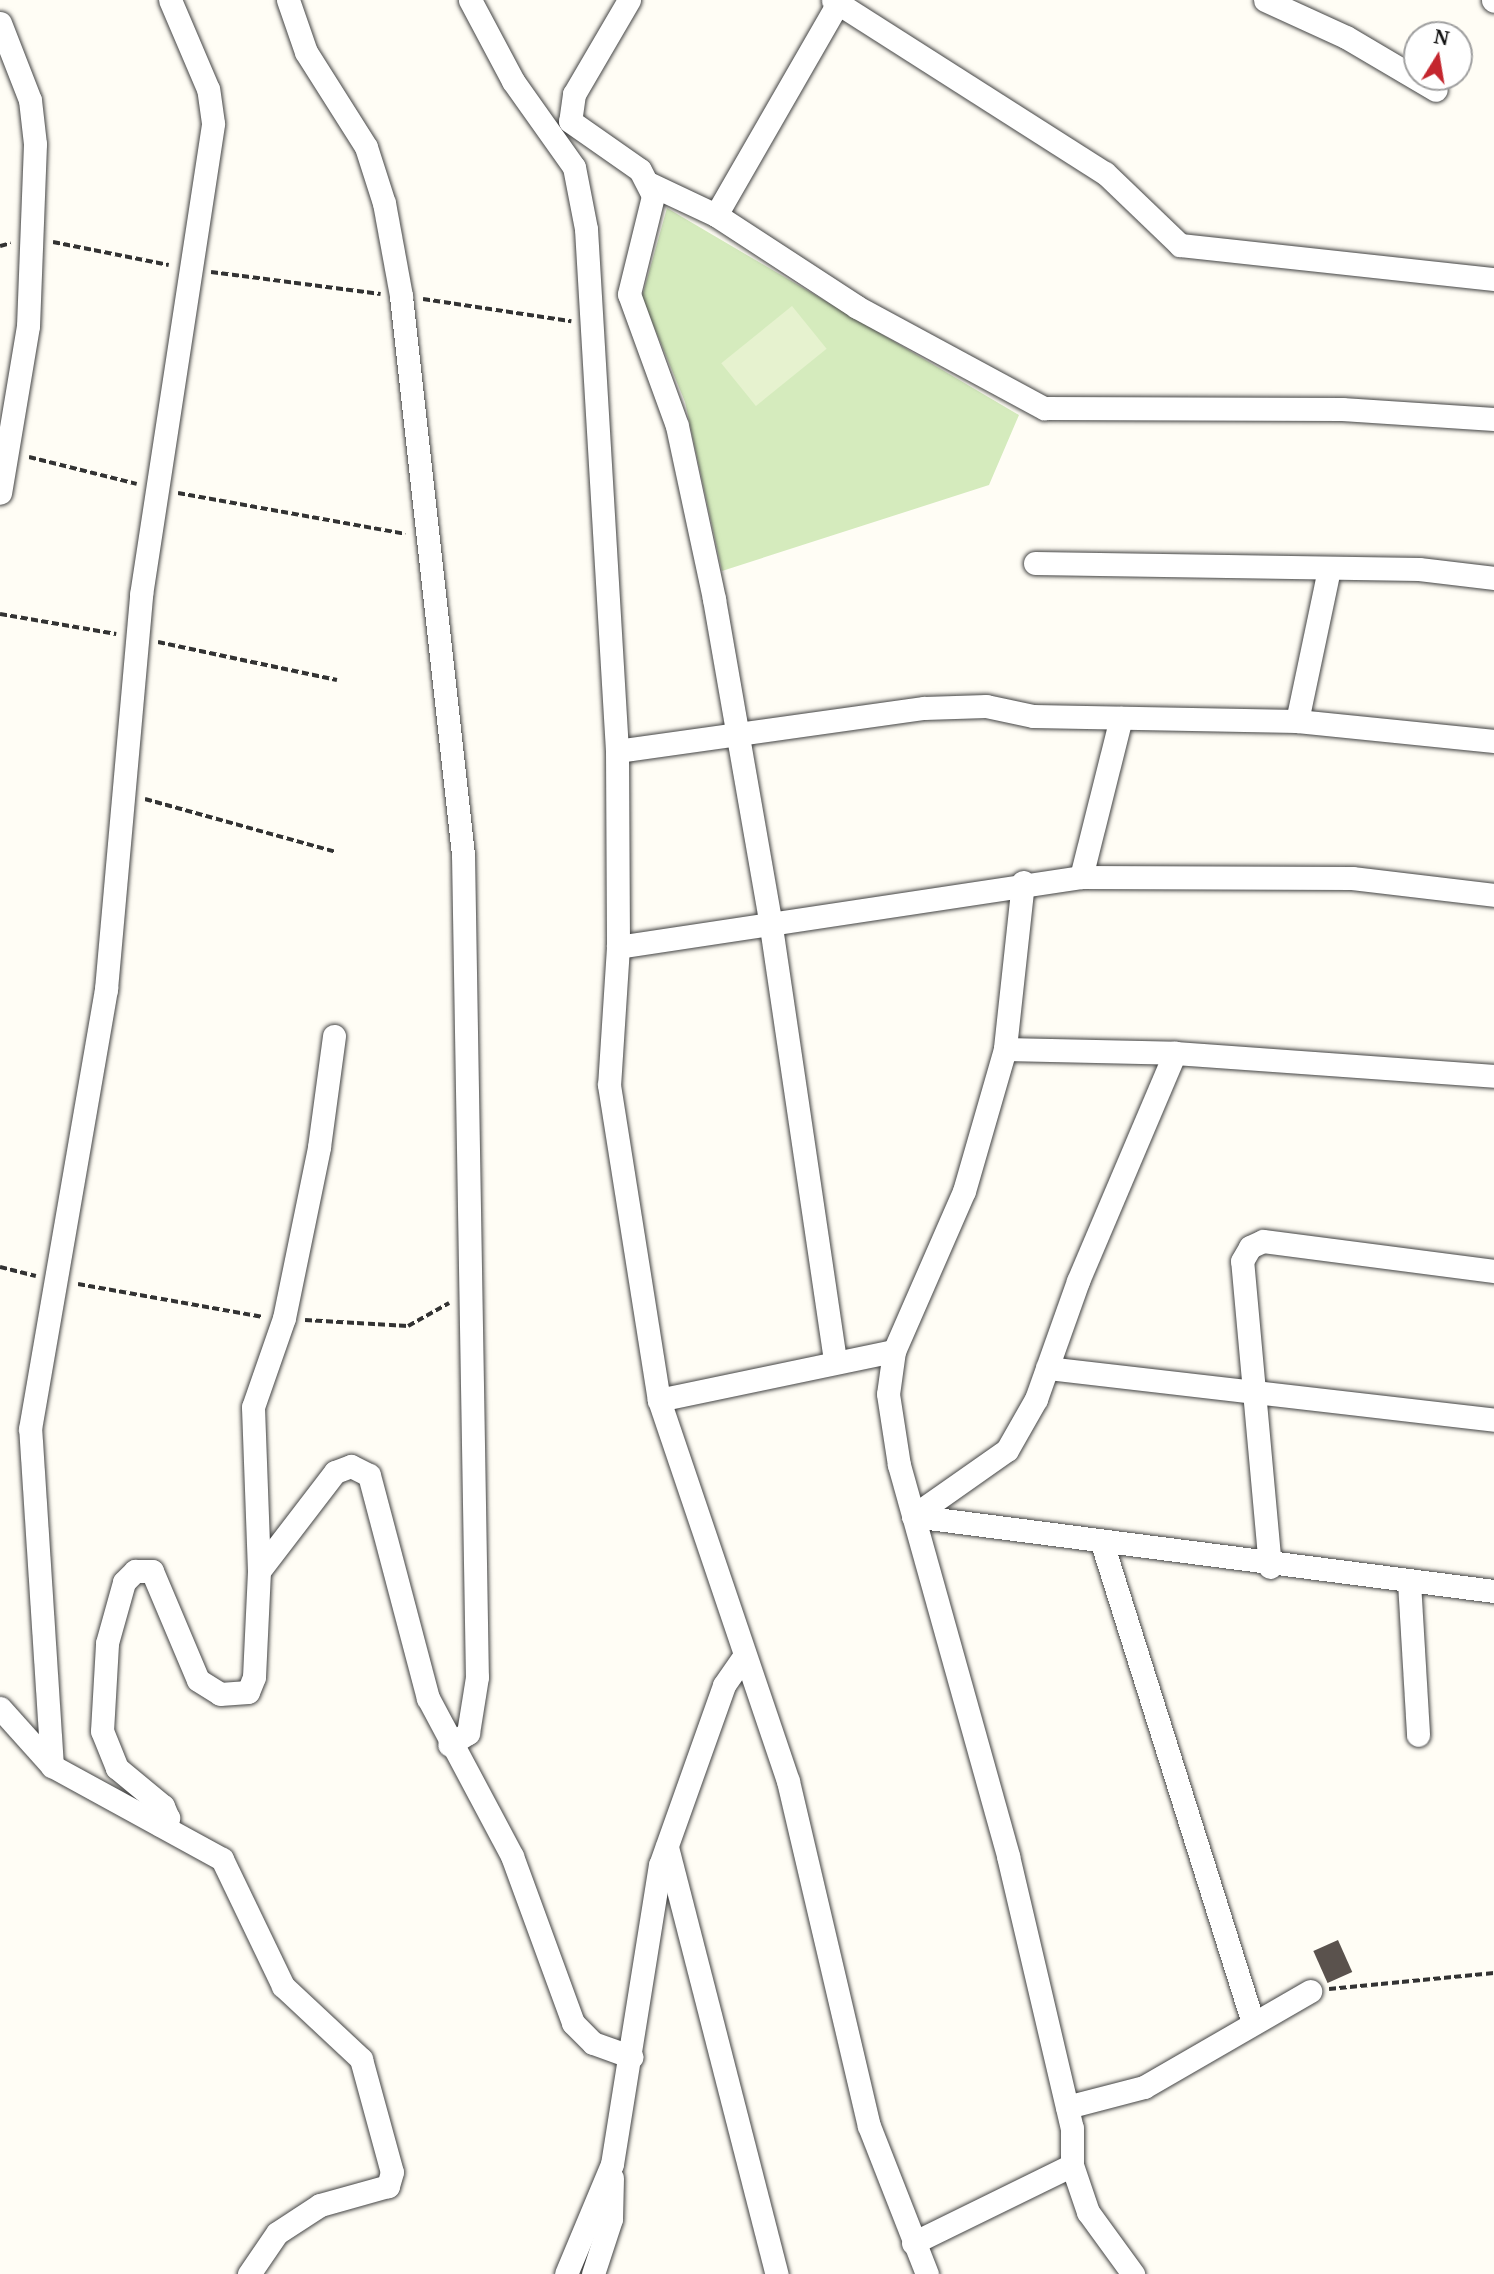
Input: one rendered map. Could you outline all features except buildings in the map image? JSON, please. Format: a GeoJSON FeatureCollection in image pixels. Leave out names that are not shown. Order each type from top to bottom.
{"type":"FeatureCollection","features":[{"type":"Feature","properties":{"kind":"street"},"geometry":{"type":"LineString","coordinates":[[52,1766],[30,1429],[106,989],[138,638],[157,489],[213,123],[208,89],[170,0]]}},
{"type":"Feature","properties":{"kind":"street"},"geometry":{"type":"LineString","coordinates":[[288,0],[306,52],[366,147],[384,203],[401,296],[463,854],[477,1677],[468,1733],[449,1745]]}},
{"type":"Feature","properties":{"kind":"street"},"geometry":{"type":"LineString","coordinates":[[470,0],[513,81],[569,137],[650,184],[716,215],[857,307],[1044,408],[1342,409],[1494,419]]}},
{"type":"Feature","properties":{"kind":"street"},"geometry":{"type":"LineString","coordinates":[[629,0],[574,94],[568,110],[569,137],[586,229],[594,324],[617,751],[618,947],[609,1085],[659,1400],[743,1658],[788,1781],[869,2126],[927,2274]]}},
{"type":"Feature","properties":{"kind":"street"},"geometry":{"type":"LineString","coordinates":[[1265,0],[1346,37],[1403,71]]}},
{"type":"Feature","properties":{"kind":"street"},"geometry":{"type":"LineString","coordinates":[[716,215],[835,1],[1105,173],[1180,245],[1494,279]]}},
{"type":"Feature","properties":{"kind":"street"},"geometry":{"type":"LineString","coordinates":[[0,23],[30,100],[31,238],[28,327],[0,493]]}},
{"type":"Feature","properties":{"kind":"street"},"geometry":{"type":"LineString","coordinates":[[650,184],[651,209],[629,294],[677,426],[737,734],[770,920],[835,1360]]}},
{"type":"Feature","properties":{"kind":"street"},"geometry":{"type":"LineString","coordinates":[[1035,563],[1329,569],[1494,578]]}},
{"type":"Feature","properties":{"kind":"street"},"geometry":{"type":"LineString","coordinates":[[1297,721],[1329,569]]}},
{"type":"Feature","properties":{"kind":"street"},"geometry":{"type":"LineString","coordinates":[[617,751],[924,708],[986,706],[1033,716],[1297,721],[1494,741]]}},
{"type":"Feature","properties":{"kind":"street"},"geometry":{"type":"LineString","coordinates":[[1081,877],[1121,718]]}},
{"type":"Feature","properties":{"kind":"street"},"geometry":{"type":"LineString","coordinates":[[618,947],[770,920],[1023,882],[1081,877],[1352,878],[1494,895]]}},
{"type":"Feature","properties":{"kind":"street"},"geometry":{"type":"LineString","coordinates":[[1023,882],[1005,1049],[964,1191],[894,1351],[888,1394],[913,1516],[1008,1856],[1067,2106],[1072,2165],[1088,2212],[1133,2274]]}},
{"type":"Feature","properties":{"kind":"street"},"geometry":{"type":"LineString","coordinates":[[160,1825],[168,1818],[163,1806],[117,1768],[102,1731],[107,1643],[124,1582],[135,1571],[152,1571],[185,1658],[198,1680],[220,1694],[248,1692],[254,1677],[259,1572],[253,1407],[284,1318],[319,1147],[334,1036]]}},
{"type":"Feature","properties":{"kind":"street"},"geometry":{"type":"LineString","coordinates":[[1005,1049],[1175,1053],[1494,1076]]}},
{"type":"Feature","properties":{"kind":"street"},"geometry":{"type":"LineString","coordinates":[[913,1516],[1007,1450],[1047,1368],[1175,1053]]}},
{"type":"Feature","properties":{"kind":"street"},"geometry":{"type":"LineString","coordinates":[[1270,1567],[1257,1395],[1242,1261],[1250,1247],[1263,1241],[1494,1271]]}},
{"type":"Feature","properties":{"kind":"street"},"geometry":{"type":"LineString","coordinates":[[659,1400],[835,1360],[894,1351]]}},
{"type":"Feature","properties":{"kind":"street"},"geometry":{"type":"LineString","coordinates":[[1047,1368],[1257,1395],[1494,1420]]}},
{"type":"Feature","properties":{"kind":"street"},"geometry":{"type":"LineString","coordinates":[[259,1572],[335,1472],[351,1466],[369,1475],[428,1698],[449,1745],[512,1856],[573,2023],[593,2043],[632,2057]]}},
{"type":"Feature","properties":{"kind":"street"},"geometry":{"type":"LineString","coordinates":[[913,1516],[1270,1567],[1494,1591]]}},
{"type":"Feature","properties":{"kind":"street"},"geometry":{"type":"LineString","coordinates":[[1101,1543],[1252,2023]]}},
{"type":"Feature","properties":{"kind":"street"},"geometry":{"type":"LineString","coordinates":[[1409,1582],[1418,1735]]}},
{"type":"Feature","properties":{"kind":"street"},"geometry":{"type":"LineString","coordinates":[[593,2274],[611,2219],[612,2164],[667,1847],[724,1685],[743,1658]]}},
{"type":"Feature","properties":{"kind":"street"},"geometry":{"type":"LineString","coordinates":[[0,1708],[52,1766],[222,1859],[283,1986],[362,2059],[392,2172],[388,2186],[320,2205],[277,2233],[249,2274]]}},
{"type":"Feature","properties":{"kind":"street"},"geometry":{"type":"LineString","coordinates":[[667,1847],[771,2272]]}},
{"type":"Feature","properties":{"kind":"street"},"geometry":{"type":"LineString","coordinates":[[1067,2106],[1144,2087],[1310,1991]]}},
{"type":"Feature","properties":{"kind":"street"},"geometry":{"type":"LineString","coordinates":[[566,2274],[612,2164]]}},
{"type":"Feature","properties":{"kind":"street"},"geometry":{"type":"LineString","coordinates":[[913,2243],[1072,2165]]}},
{"type":"Feature","properties":{"kind":"path"},"geometry":{"type":"LineString","coordinates":[[0,246],[31,238],[192,269],[594,324]]}},
{"type":"Feature","properties":{"kind":"path"},"geometry":{"type":"LineString","coordinates":[[8,452],[157,489],[428,538]]}},
{"type":"Feature","properties":{"kind":"path"},"geometry":{"type":"LineString","coordinates":[[0,614],[138,638],[337,680]]}},
{"type":"Feature","properties":{"kind":"path"},"geometry":{"type":"LineString","coordinates":[[125,793],[336,852]]}},
{"type":"Feature","properties":{"kind":"path"},"geometry":{"type":"LineString","coordinates":[[0,1267],[54,1280],[284,1318],[408,1326],[469,1292]]}},
{"type":"Feature","properties":{"kind":"path"},"geometry":{"type":"LineString","coordinates":[[1310,1991],[1494,1973]]}},
{"type":"Feature","properties":{"kind":"green space"},"geometry":{"type":"Polygon","coordinates":[[[667,208],[1019,415],[989,485],[722,571],[685,402],[642,297],[667,208]]]}},
{"type":"Feature","properties":{"kind":"green space"},"geometry":{"type":"Polygon","coordinates":[[[792,306],[827,349],[756,406],[721,363],[792,306]]]}}]}
